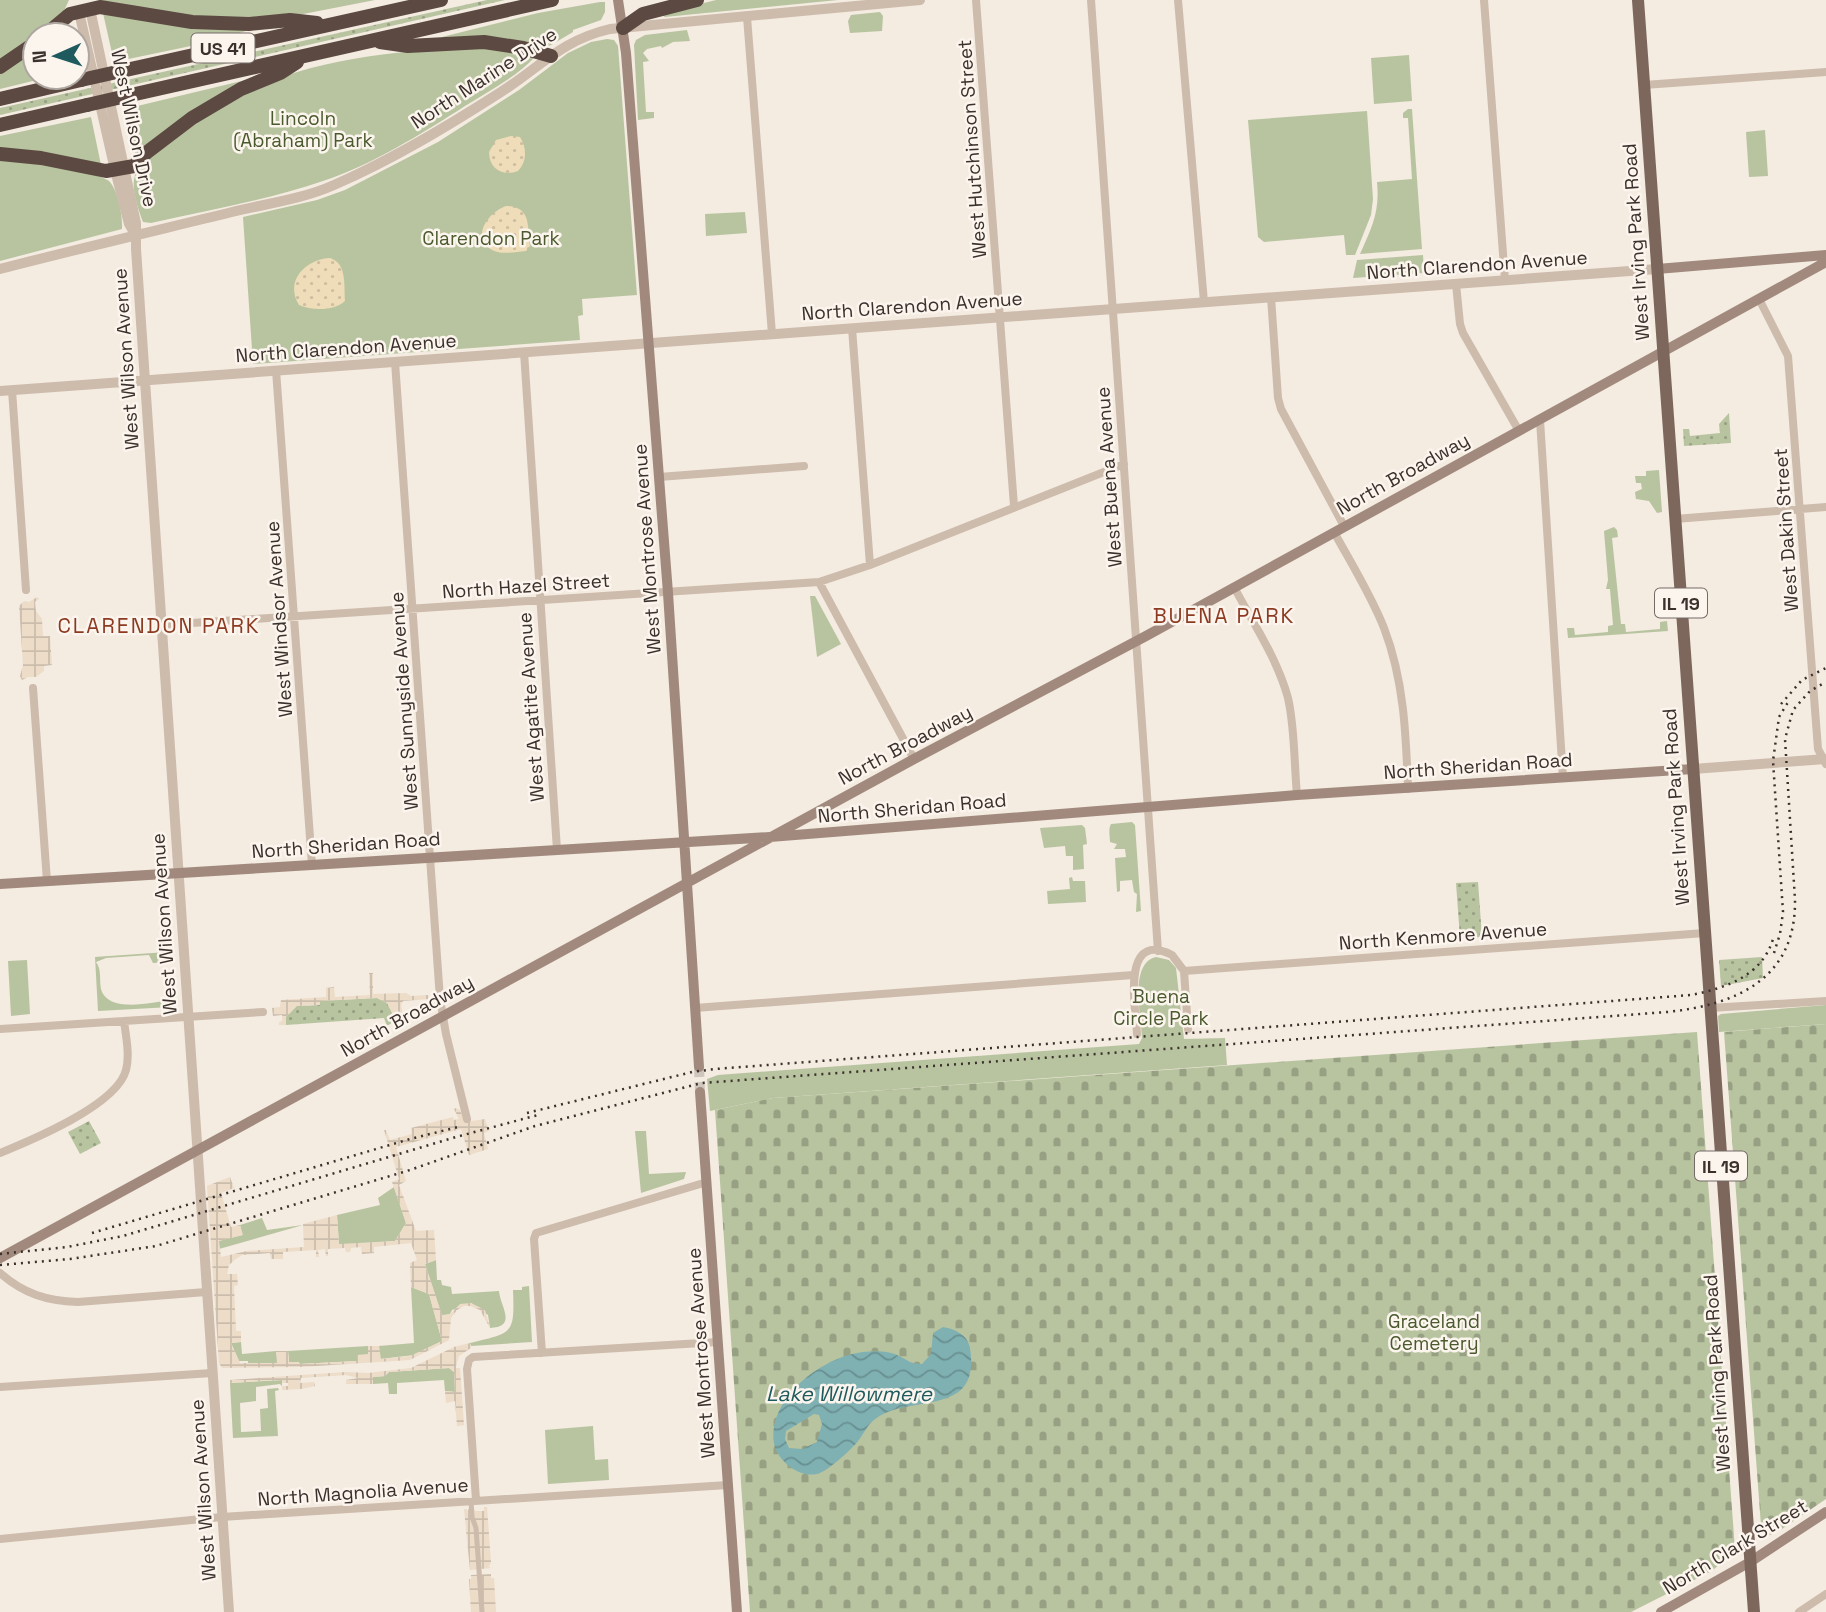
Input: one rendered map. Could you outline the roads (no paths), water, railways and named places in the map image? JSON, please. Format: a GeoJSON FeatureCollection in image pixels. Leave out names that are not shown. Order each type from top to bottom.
{"type":"FeatureCollection","features":[{"type":"Feature","properties":{"kind":"highway"},"geometry":{"type":"LineString","coordinates":[[373,15],[398,0]]}},
{"type":"Feature","properties":{"kind":"highway","name":"US 41"},"geometry":{"type":"LineString","coordinates":[[0,99],[440,0]]}},
{"type":"Feature","properties":{"kind":"highway","name":"US 41"},"geometry":{"type":"LineString","coordinates":[[0,125],[552,0]]}},
{"type":"Feature","properties":{"kind":"highway"},"geometry":{"type":"LineString","coordinates":[[623,28],[643,14],[697,0]]}},
{"type":"Feature","properties":{"kind":"highway"},"geometry":{"type":"LineString","coordinates":[[61,21],[68,15],[106,8],[147,17],[192,22],[249,24],[290,20],[330,25]]}},
{"type":"Feature","properties":{"kind":"highway"},"geometry":{"type":"LineString","coordinates":[[372,41],[408,46],[484,43],[513,46],[551,56]]}},
{"type":"Feature","properties":{"kind":"highway"},"geometry":{"type":"LineString","coordinates":[[0,67],[21,53]]}},
{"type":"Feature","properties":{"kind":"highway"},"geometry":{"type":"LineString","coordinates":[[0,154],[41,158],[106,171],[134,166],[167,136],[221,100],[280,74],[304,57]]}},
{"type":"Feature","properties":{"kind":"main road","name":"West Montrose Avenue"},"geometry":{"type":"LineString","coordinates":[[618,0],[623,28],[668,593],[699,1067]]}},
{"type":"Feature","properties":{"kind":"main road","name":"West Irving Park Road"},"geometry":{"type":"LineString","coordinates":[[1638,0],[1754,1612]]}},
{"type":"Feature","properties":{"kind":"main road","name":"North Clarendon Avenue"},"geometry":{"type":"LineString","coordinates":[[1657,269],[1826,255]]}},
{"type":"Feature","properties":{"kind":"main road","name":"North Broadway"},"geometry":{"type":"LineString","coordinates":[[0,1258],[770,837],[1136,641],[1826,262]]}},
{"type":"Feature","properties":{"kind":"main road","name":"North Sheridan Road"},"geometry":{"type":"LineString","coordinates":[[0,884],[770,837],[1297,795],[1693,769]]}},
{"type":"Feature","properties":{"kind":"main road","name":"West Montrose Avenue"},"geometry":{"type":"LineString","coordinates":[[701,1092],[737,1612]]}},
{"type":"Feature","properties":{"kind":"main road","name":"North Clark Street"},"geometry":{"type":"LineString","coordinates":[[1661,1612],[1750,1562],[1826,1512]]}},
{"type":"Feature","properties":{"kind":"street","name":"North Marine Drive"},"geometry":{"type":"LineString","coordinates":[[0,270],[333,186],[431,135],[503,91],[567,44],[587,35],[623,28],[920,0]]}},
{"type":"Feature","properties":{"kind":"street","name":"West Hutchinson Street"},"geometry":{"type":"LineString","coordinates":[[976,0],[1014,506]]}},
{"type":"Feature","properties":{"kind":"street","name":"West Buena Avenue"},"geometry":{"type":"LineString","coordinates":[[1091,0],[1158,951]]}},
{"type":"Feature","properties":{"kind":"street"},"geometry":{"type":"LineString","coordinates":[[1178,0],[1204,302]]}},
{"type":"Feature","properties":{"kind":"street"},"geometry":{"type":"LineString","coordinates":[[1484,0],[1505,280]]}},
{"type":"Feature","properties":{"kind":"street","name":"West Wilson Drive"},"geometry":{"type":"LineString","coordinates":[[84,11],[121,169],[129,224],[135,234]]}},
{"type":"Feature","properties":{"kind":"street"},"geometry":{"type":"LineString","coordinates":[[747,17],[772,334]]}},
{"type":"Feature","properties":{"kind":"street"},"geometry":{"type":"LineString","coordinates":[[1644,85],[1826,72]]}},
{"type":"Feature","properties":{"kind":"street","name":"West Wilson Avenue"},"geometry":{"type":"LineString","coordinates":[[135,234],[229,1612]]}},
{"type":"Feature","properties":{"kind":"street","name":"North Clarendon Avenue"},"geometry":{"type":"LineString","coordinates":[[0,391],[1657,269]]}},
{"type":"Feature","properties":{"kind":"street"},"geometry":{"type":"LineString","coordinates":[[1456,284],[1463,333],[1519,430]]}},
{"type":"Feature","properties":{"kind":"street"},"geometry":{"type":"LineString","coordinates":[[1271,297],[1281,409],[1380,618],[1395,660],[1403,703],[1408,789]]}},
{"type":"Feature","properties":{"kind":"street","name":"West Dakin Street"},"geometry":{"type":"LineString","coordinates":[[1759,299],[1788,356],[1818,749],[1825,760]]}},
{"type":"Feature","properties":{"kind":"street"},"geometry":{"type":"LineString","coordinates":[[852,328],[870,565]]}},
{"type":"Feature","properties":{"kind":"street","name":"West Agatite Avenue"},"geometry":{"type":"LineString","coordinates":[[524,352],[557,850]]}},
{"type":"Feature","properties":{"kind":"street","name":"West Sunnyside Avenue"},"geometry":{"type":"LineString","coordinates":[[395,362],[442,1016],[467,1118]]}},
{"type":"Feature","properties":{"kind":"street","name":"West Windsor Avenue"},"geometry":{"type":"LineString","coordinates":[[276,370],[312,865]]}},
{"type":"Feature","properties":{"kind":"street"},"geometry":{"type":"LineString","coordinates":[[12,390],[26,590]]}},
{"type":"Feature","properties":{"kind":"street"},"geometry":{"type":"LineString","coordinates":[[1539,420],[1563,778]]}},
{"type":"Feature","properties":{"kind":"street","name":"North Hazel Street"},"geometry":{"type":"LineString","coordinates":[[161,625],[819,582],[870,565],[1124,464]]}},
{"type":"Feature","properties":{"kind":"street"},"geometry":{"type":"LineString","coordinates":[[659,477],[804,466]]}},
{"type":"Feature","properties":{"kind":"street"},"geometry":{"type":"LineString","coordinates":[[1675,519],[1826,507]]}},
{"type":"Feature","properties":{"kind":"street"},"geometry":{"type":"LineString","coordinates":[[819,582],[914,759]]}},
{"type":"Feature","properties":{"kind":"street"},"geometry":{"type":"LineString","coordinates":[[1234,587],[1269,650],[1287,695],[1292,722],[1297,795]]}},
{"type":"Feature","properties":{"kind":"street"},"geometry":{"type":"LineString","coordinates":[[33,688],[47,881]]}},
{"type":"Feature","properties":{"kind":"street","name":"North Sheridan Road"},"geometry":{"type":"LineString","coordinates":[[1693,769],[1825,760]]}},
{"type":"Feature","properties":{"kind":"street","name":"North Kenmore Avenue"},"geometry":{"type":"LineString","coordinates":[[1184,971],[1705,933]]}},
{"type":"Feature","properties":{"kind":"street"},"geometry":{"type":"LineString","coordinates":[[1137,1034],[1133,975],[1135,965],[1150,952],[1158,951],[1172,955],[1184,971],[1188,1029]]}},
{"type":"Feature","properties":{"kind":"street"},"geometry":{"type":"LineString","coordinates":[[695,1008],[1133,975]]}},
{"type":"Feature","properties":{"kind":"street"},"geometry":{"type":"LineString","coordinates":[[1710,1008],[1826,1000]]}},
{"type":"Feature","properties":{"kind":"street"},"geometry":{"type":"LineString","coordinates":[[0,1029],[263,1012]]}},
{"type":"Feature","properties":{"kind":"street"},"geometry":{"type":"LineString","coordinates":[[0,1153],[58,1127],[105,1098],[117,1087],[126,1072],[124,1021]]}},
{"type":"Feature","properties":{"kind":"street"},"geometry":{"type":"LineString","coordinates":[[542,1353],[534,1239],[536,1233],[707,1182]]}},
{"type":"Feature","properties":{"kind":"street"},"geometry":{"type":"LineString","coordinates":[[0,1273],[30,1294],[58,1301],[78,1302],[206,1292]]}},
{"type":"Feature","properties":{"kind":"street"},"geometry":{"type":"LineString","coordinates":[[482,1612],[476,1528],[472,1517],[467,1369],[469,1360],[476,1356],[718,1342]]}},
{"type":"Feature","properties":{"kind":"street"},"geometry":{"type":"LineString","coordinates":[[0,1387],[212,1373]]}},
{"type":"Feature","properties":{"kind":"street","name":"North Magnolia Avenue"},"geometry":{"type":"LineString","coordinates":[[0,1539],[222,1517],[728,1485]]}},
{"type":"Feature","properties":{"kind":"street"},"geometry":{"type":"LineString","coordinates":[[1799,1612],[1826,1594]]}},
{"type":"Feature","properties":{"kind":"water","name":"Lake Willowmere"},"geometry":{"type":"Polygon","coordinates":[[[943,1327],[948,1328],[960,1333],[969,1343],[971,1370],[965,1385],[955,1394],[942,1400],[893,1410],[878,1417],[833,1465],[817,1474],[796,1471],[779,1456],[774,1443],[774,1427],[779,1412],[797,1386],[810,1375],[838,1359],[869,1351],[888,1352],[922,1364],[931,1354],[933,1333],[943,1327]],[[814,1414],[786,1431],[785,1439],[789,1448],[802,1449],[817,1442],[822,1424],[819,1415],[814,1414]]]}},
{"type":"Feature","properties":{"kind":"tunnel"},"geometry":{"type":"LineString","coordinates":[[699,1067],[700,1092]]}},
{"type":"Feature","properties":{"kind":"railway"},"geometry":{"type":"LineString","coordinates":[[1781,704],[1802,680],[1826,668]]}},
{"type":"Feature","properties":{"kind":"railway"},"geometry":{"type":"LineString","coordinates":[[0,1265],[70,1259],[156,1246],[410,1170],[535,1126],[702,1083],[1667,1012],[1716,1003],[1757,983],[1773,968],[1785,950],[1793,927],[1795,900],[1785,739],[1793,710],[1810,691],[1826,682]]}},
{"type":"Feature","properties":{"kind":"railway"},"geometry":{"type":"LineString","coordinates":[[1774,953],[1783,912],[1773,761],[1779,717],[1790,699]]}},
{"type":"Feature","properties":{"kind":"railway"},"geometry":{"type":"LineString","coordinates":[[527,1113],[692,1072],[715,1069],[1691,995],[1741,978],[1760,962],[1773,939]]}},
{"type":"Feature","properties":{"kind":"railway"},"geometry":{"type":"LineString","coordinates":[[0,1254],[67,1247],[123,1236],[538,1115]]}},
{"type":"Feature","properties":{"kind":"railway"},"geometry":{"type":"LineString","coordinates":[[92,1233],[458,1127]]}},
{"type":"Feature","properties":{"kind":"district","name":"BUENA PARK"},"geometry":{"type":"Point","coordinates":[1224,615]}},
{"type":"Feature","properties":{"kind":"district","name":"CLARENDON PARK"},"geometry":{"type":"Point","coordinates":[159,625]}},
{"type":"Feature","properties":{"kind":"park label","name":"Lincoln (Abraham) Park"},"geometry":{"type":"Point","coordinates":[303,129]}},
{"type":"Feature","properties":{"kind":"park label","name":"Clarendon Park"},"geometry":{"type":"Point","coordinates":[491,238]}},
{"type":"Feature","properties":{"kind":"park label","name":"Buena Circle Park"},"geometry":{"type":"Point","coordinates":[1161,1007]}},
{"type":"Feature","properties":{"kind":"park label","name":"Graceland Cemetery"},"geometry":{"type":"Point","coordinates":[1434,1332]}}]}
